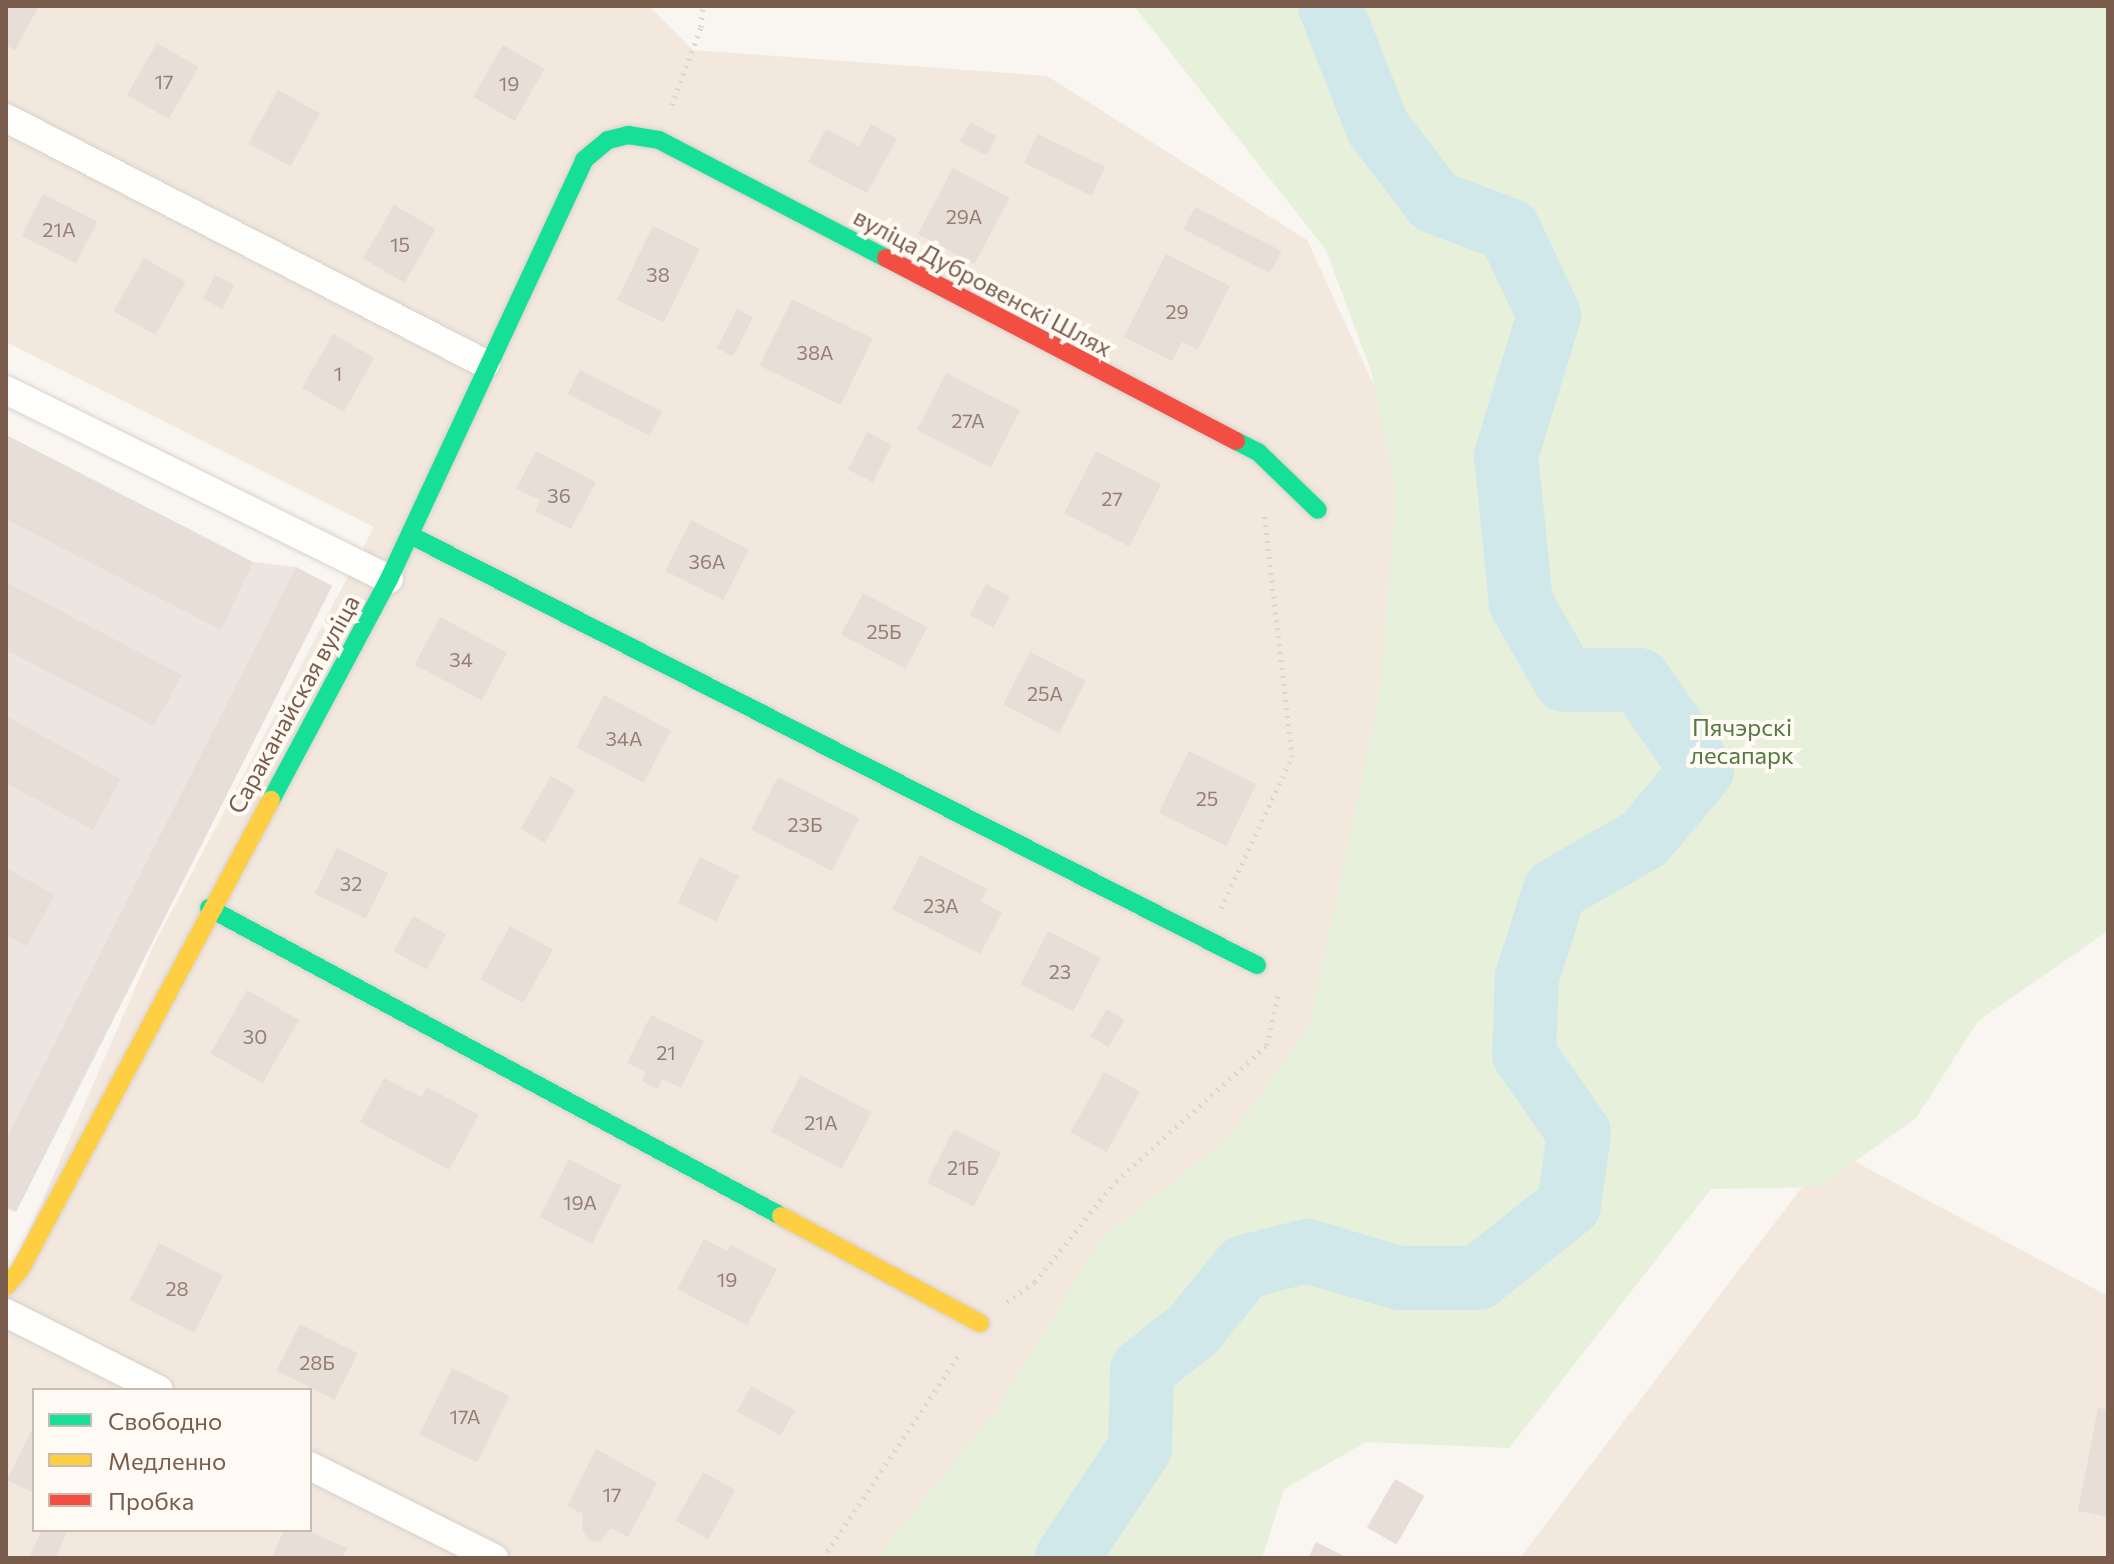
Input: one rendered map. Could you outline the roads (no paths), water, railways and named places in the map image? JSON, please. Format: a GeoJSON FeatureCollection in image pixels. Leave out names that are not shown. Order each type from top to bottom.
{"type":"FeatureCollection","features":[{"type":"Feature","properties":{"kind":"street"},"geometry":{"type":"LineString","coordinates":[[6,118],[486,364]]}},
{"type":"Feature","properties":{"kind":"street","name":"вуліца Дубровенскі Шлях"},"geometry":{"type":"LineString","coordinates":[[608,140],[628,135],[659,140],[1258,452],[1318,510]]}},
{"type":"Feature","properties":{"kind":"street","name":"Сараканайская вуліца"},"geometry":{"type":"LineString","coordinates":[[6,1286],[20,1270],[209,908],[389,579],[486,364],[584,160],[608,140]]}},
{"type":"Feature","properties":{"kind":"street"},"geometry":{"type":"LineString","coordinates":[[6,390],[389,579]]}},
{"type":"Feature","properties":{"kind":"street"},"geometry":{"type":"LineString","coordinates":[[410,535],[1257,965]]}},
{"type":"Feature","properties":{"kind":"street"},"geometry":{"type":"LineString","coordinates":[[209,908],[980,1323]]}},
{"type":"Feature","properties":{"kind":"street"},"geometry":{"type":"LineString","coordinates":[[6,1313],[155,1388]]}},
{"type":"Feature","properties":{"kind":"street"},"geometry":{"type":"LineString","coordinates":[[312,1467],[494,1558]]}},
{"type":"Feature","properties":{"kind":"waterway"},"geometry":{"type":"LineString","coordinates":[[1067,1558],[1140,1448],[1142,1370],[1193,1330],[1244,1267],[1307,1251],[1399,1278],[1478,1278],[1569,1205],[1579,1133],[1524,1054],[1527,977],[1555,890],[1644,839],[1702,770],[1639,680],[1565,680],[1521,603],[1506,456],[1549,315],[1509,230],[1435,202],[1378,128],[1330,6]]}},
{"type":"Feature","properties":{"kind":"park label","name":"Пячэрскі лесапарк"},"geometry":{"type":"Point","coordinates":[1742,741]}}]}
